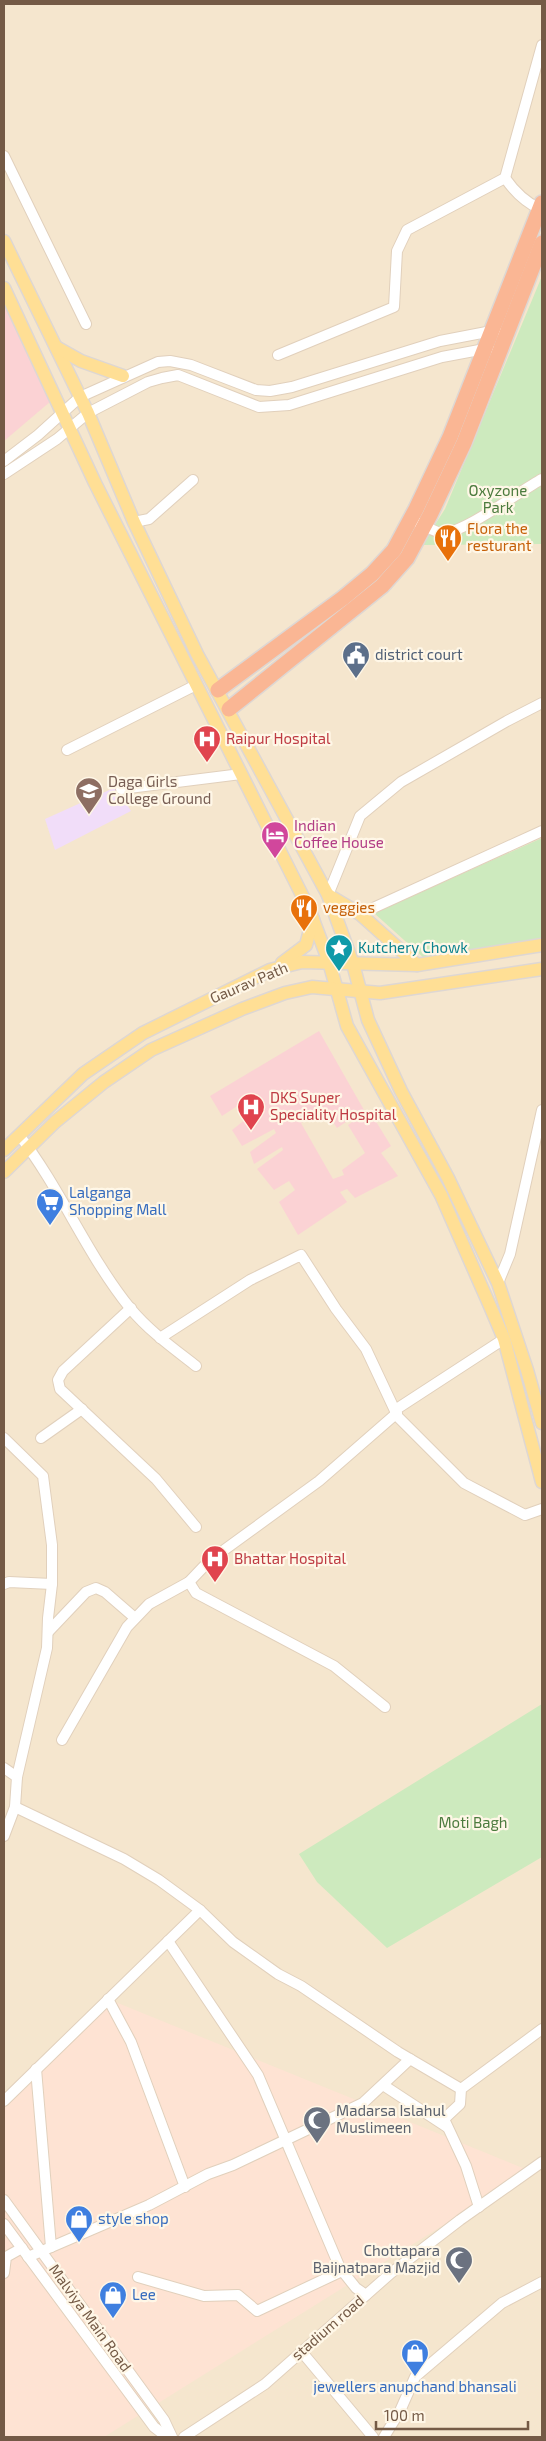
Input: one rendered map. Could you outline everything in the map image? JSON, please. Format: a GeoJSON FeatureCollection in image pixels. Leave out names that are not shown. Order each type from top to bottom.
{"type":"FeatureCollection","features":[{"type":"Feature","properties":{"kind":"highway"},"geometry":{"type":"LineString","coordinates":[[229,709],[382,586],[407,558],[418,522],[492,329],[537,233],[541,207]]}},
{"type":"Feature","properties":{"kind":"highway"},"geometry":{"type":"LineString","coordinates":[[218,690],[313,622],[372,574],[418,522],[460,451],[510,330],[542,243]]}},
{"type":"Feature","properties":{"kind":"main road"},"geometry":{"type":"LineString","coordinates":[[4,241],[88,413],[134,522],[194,647],[328,895],[353,964],[368,1020],[385,1058],[448,1178],[498,1283],[528,1370],[542,1423]]}},
{"type":"Feature","properties":{"kind":"main road"},"geometry":{"type":"LineString","coordinates":[[4,288],[69,428],[313,918],[329,962],[335,990],[347,1026],[441,1195],[504,1339],[542,1482]]}},
{"type":"Feature","properties":{"kind":"main road"},"geometry":{"type":"LineString","coordinates":[[56,348],[81,361],[123,376]]}},
{"type":"Feature","properties":{"kind":"main road"},"geometry":{"type":"LineString","coordinates":[[328,895],[360,914],[417,964]]}},
{"type":"Feature","properties":{"kind":"main road"},"geometry":{"type":"LineString","coordinates":[[270,970],[306,946],[313,918]]}},
{"type":"Feature","properties":{"kind":"main road","name":"Gaurav Path"},"geometry":{"type":"LineString","coordinates":[[4,1150],[84,1074],[143,1033],[270,970],[302,962],[417,964],[542,945]]}},
{"type":"Feature","properties":{"kind":"main road"},"geometry":{"type":"LineString","coordinates":[[4,1172],[28,1146],[104,1082],[151,1050],[242,1009],[285,993],[312,987],[383,993],[542,969]]}},
{"type":"Feature","properties":{"kind":"main road"},"geometry":{"type":"LineString","coordinates":[[476,1273],[490,1268]]}},
{"type":"Feature","properties":{"kind":"street"},"geometry":{"type":"LineString","coordinates":[[278,355],[394,307],[397,251],[407,230],[505,178],[542,45]]}},
{"type":"Feature","properties":{"kind":"street"},"geometry":{"type":"LineString","coordinates":[[4,156],[86,324]]}},
{"type":"Feature","properties":{"kind":"street"},"geometry":{"type":"LineString","coordinates":[[505,178],[513,189],[530,204],[541,207]]}},
{"type":"Feature","properties":{"kind":"street"},"geometry":{"type":"LineString","coordinates":[[4,461],[38,435],[80,397],[123,376],[158,362],[180,362],[245,388],[270,391],[292,387],[440,341],[492,329],[510,330]]}},
{"type":"Feature","properties":{"kind":"street"},"geometry":{"type":"LineString","coordinates":[[4,474],[44,448],[88,413],[148,382],[178,375],[259,407],[289,405],[442,357],[486,347],[502,349]]}},
{"type":"Feature","properties":{"kind":"street"},"geometry":{"type":"LineString","coordinates":[[418,522],[436,532],[444,534],[465,526],[542,478]]}},
{"type":"Feature","properties":{"kind":"street"},"geometry":{"type":"LineString","coordinates":[[134,522],[149,519],[193,480]]}},
{"type":"Feature","properties":{"kind":"street"},"geometry":{"type":"LineString","coordinates":[[67,750],[196,685]]}},
{"type":"Feature","properties":{"kind":"street"},"geometry":{"type":"LineString","coordinates":[[328,895],[360,816],[401,782],[542,703]]}},
{"type":"Feature","properties":{"kind":"street"},"geometry":{"type":"LineString","coordinates":[[121,789],[241,774]]}},
{"type":"Feature","properties":{"kind":"street"},"geometry":{"type":"LineString","coordinates":[[360,914],[542,831]]}},
{"type":"Feature","properties":{"kind":"street"},"geometry":{"type":"LineString","coordinates":[[498,1283],[510,1254],[542,1110]]}},
{"type":"Feature","properties":{"kind":"street"},"geometry":{"type":"LineString","coordinates":[[19,1134],[102,1268],[131,1308],[160,1338],[196,1366]]}},
{"type":"Feature","properties":{"kind":"street"},"geometry":{"type":"LineString","coordinates":[[160,1338],[250,1280],[301,1255],[336,1309],[366,1349],[396,1412],[464,1484],[525,1515],[542,1509]]}},
{"type":"Feature","properties":{"kind":"street"},"geometry":{"type":"LineString","coordinates":[[131,1308],[63,1371],[58,1380],[60,1389],[156,1479],[196,1527]]}},
{"type":"Feature","properties":{"kind":"street"},"geometry":{"type":"LineString","coordinates":[[62,1740],[128,1627],[149,1604],[189,1582],[209,1561],[319,1481],[396,1412],[504,1339]]}},
{"type":"Feature","properties":{"kind":"street"},"geometry":{"type":"LineString","coordinates":[[40,1438],[82,1409]]}},
{"type":"Feature","properties":{"kind":"street"},"geometry":{"type":"LineString","coordinates":[[4,1438],[42,1476],[52,1545],[52,1584],[47,1648],[17,1777],[15,1807],[4,1836]]}},
{"type":"Feature","properties":{"kind":"street"},"geometry":{"type":"LineString","coordinates":[[4,1584],[9,1582],[52,1584]]}},
{"type":"Feature","properties":{"kind":"street"},"geometry":{"type":"LineString","coordinates":[[189,1582],[196,1593],[334,1666],[385,1707]]}},
{"type":"Feature","properties":{"kind":"street"},"geometry":{"type":"LineString","coordinates":[[48,1632],[86,1592],[96,1588],[105,1592],[136,1618]]}},
{"type":"Feature","properties":{"kind":"street"},"geometry":{"type":"LineString","coordinates":[[4,1768],[17,1777]]}},
{"type":"Feature","properties":{"kind":"street"},"geometry":{"type":"LineString","coordinates":[[15,1807],[124,1859],[200,1910],[233,1942],[410,2059],[461,2088]]}},
{"type":"Feature","properties":{"kind":"street"},"geometry":{"type":"LineString","coordinates":[[4,2101],[200,1910]]}},
{"type":"Feature","properties":{"kind":"street"},"geometry":{"type":"LineString","coordinates":[[168,1941],[258,2075],[324,2233],[342,2271],[356,2288],[366,2295]]}},
{"type":"Feature","properties":{"kind":"street"},"geometry":{"type":"LineString","coordinates":[[108,1999],[131,2042],[185,2187]]}},
{"type":"Feature","properties":{"kind":"street"},"geometry":{"type":"LineString","coordinates":[[479,2207],[466,2166],[444,2119],[460,2104],[461,2088],[542,2028]]}},
{"type":"Feature","properties":{"kind":"street"},"geometry":{"type":"LineString","coordinates":[[4,2272],[6,2257],[46,2249],[82,2235],[362,2103],[410,2059]]}},
{"type":"Feature","properties":{"kind":"street"},"geometry":{"type":"LineString","coordinates":[[36,2069],[46,2249]]}},
{"type":"Feature","properties":{"kind":"street"},"geometry":{"type":"LineString","coordinates":[[383,2085],[447,2127]]}},
{"type":"Feature","properties":{"kind":"street","name":"stadium road"},"geometry":{"type":"LineString","coordinates":[[184,2437],[265,2384],[399,2267],[479,2207],[540,2167]]}},
{"type":"Feature","properties":{"kind":"street","name":"Malviya Main Road"},"geometry":{"type":"LineString","coordinates":[[4,2200],[46,2249],[164,2420],[172,2437]]}},
{"type":"Feature","properties":{"kind":"street","name":"Malviya Main Road"},"geometry":{"type":"LineString","coordinates":[[4,2224],[154,2427],[167,2437]]}},
{"type":"Feature","properties":{"kind":"street"},"geometry":{"type":"LineString","coordinates":[[138,2277],[204,2296],[238,2295],[257,2311],[342,2271]]}},
{"type":"Feature","properties":{"kind":"street"},"geometry":{"type":"LineString","coordinates":[[384,2437],[400,2411],[415,2377],[502,2303],[542,2282]]}},
{"type":"Feature","properties":{"kind":"street"},"geometry":{"type":"LineString","coordinates":[[301,2351],[373,2437]]}},
{"type":"Feature","properties":{"kind":"shaded area"},"geometry":{"type":"Polygon","coordinates":[[[4,4],[542,4],[542,2437],[4,2437],[4,4]]]}},
{"type":"Feature","properties":{"kind":"shaded area"},"geometry":{"type":"Polygon","coordinates":[[[4,303],[51,401],[4,441],[4,303]]]}},
{"type":"Feature","properties":{"kind":"shaded area","name":"Daga Girls College Ground"},"geometry":{"type":"Polygon","coordinates":[[[116,787],[131,811],[55,850],[45,819],[116,787]]]}},
{"type":"Feature","properties":{"kind":"shaded area","name":"DKS Super Speciality Hospital"},"geometry":{"type":"Polygon","coordinates":[[[319,1031],[364,1110],[337,1128],[323,1108],[301,1123],[333,1179],[344,1175],[342,1170],[365,1153],[348,1125],[369,1110],[391,1146],[381,1153],[398,1176],[355,1198],[347,1189],[340,1192],[347,1202],[298,1235],[279,1202],[295,1190],[289,1181],[274,1190],[257,1169],[283,1150],[282,1147],[254,1164],[250,1152],[276,1133],[274,1129],[242,1146],[232,1130],[259,1109],[251,1097],[222,1116],[210,1096],[319,1031]]]}},
{"type":"Feature","properties":{"kind":"shaded area"},"geometry":{"type":"Polygon","coordinates":[[[108,1999],[530,2171],[104,2437],[4,2437],[4,2096],[108,1999]]]}},
{"type":"Feature","properties":{"kind":"green space","name":"Oxyzone Park"},"geometry":{"type":"Polygon","coordinates":[[[542,276],[542,544],[422,545],[445,509],[542,276]]]}},
{"type":"Feature","properties":{"kind":"green space"},"geometry":{"type":"Polygon","coordinates":[[[542,838],[542,938],[424,958],[374,913],[542,838]]]}},
{"type":"Feature","properties":{"kind":"green space","name":"Moti Bagh"},"geometry":{"type":"Polygon","coordinates":[[[542,1704],[542,1857],[387,1948],[317,1882],[299,1854],[542,1704]]]}},
{"type":"Feature","properties":{"kind":"place","name":"Flora the resturant"},"geometry":{"type":"Point","coordinates":[448,562]}},
{"type":"Feature","properties":{"kind":"place","name":"district court"},"geometry":{"type":"Point","coordinates":[356,679]}},
{"type":"Feature","properties":{"kind":"place","name":"Raipur Hospital"},"geometry":{"type":"Point","coordinates":[207,763]}},
{"type":"Feature","properties":{"kind":"place","name":"Daga Girls College Ground"},"geometry":{"type":"Point","coordinates":[89,815]}},
{"type":"Feature","properties":{"kind":"place","name":"Indian Coffee House"},"geometry":{"type":"Point","coordinates":[275,859]}},
{"type":"Feature","properties":{"kind":"place","name":"veggies"},"geometry":{"type":"Point","coordinates":[304,932]}},
{"type":"Feature","properties":{"kind":"place","name":"Kutchery Chowk"},"geometry":{"type":"Point","coordinates":[339,972]}},
{"type":"Feature","properties":{"kind":"place","name":"DKS Super Speciality Hospital"},"geometry":{"type":"Point","coordinates":[251,1131]}},
{"type":"Feature","properties":{"kind":"place","name":"Lalganga Shopping Mall"},"geometry":{"type":"Point","coordinates":[50,1226]}},
{"type":"Feature","properties":{"kind":"place","name":"Bhattar Hospital"},"geometry":{"type":"Point","coordinates":[215,1583]}},
{"type":"Feature","properties":{"kind":"place","name":"Madarsa Islahul Muslimeen"},"geometry":{"type":"Point","coordinates":[317,2144]}},
{"type":"Feature","properties":{"kind":"place","name":"style shop"},"geometry":{"type":"Point","coordinates":[79,2243]}},
{"type":"Feature","properties":{"kind":"place","name":"Chottapara Baijnatpara Mazjid"},"geometry":{"type":"Point","coordinates":[459,2284]}},
{"type":"Feature","properties":{"kind":"place","name":"Lee"},"geometry":{"type":"Point","coordinates":[113,2319]}},
{"type":"Feature","properties":{"kind":"place","name":"jewellers anupchand bhansali"},"geometry":{"type":"Point","coordinates":[415,2377]}}]}
